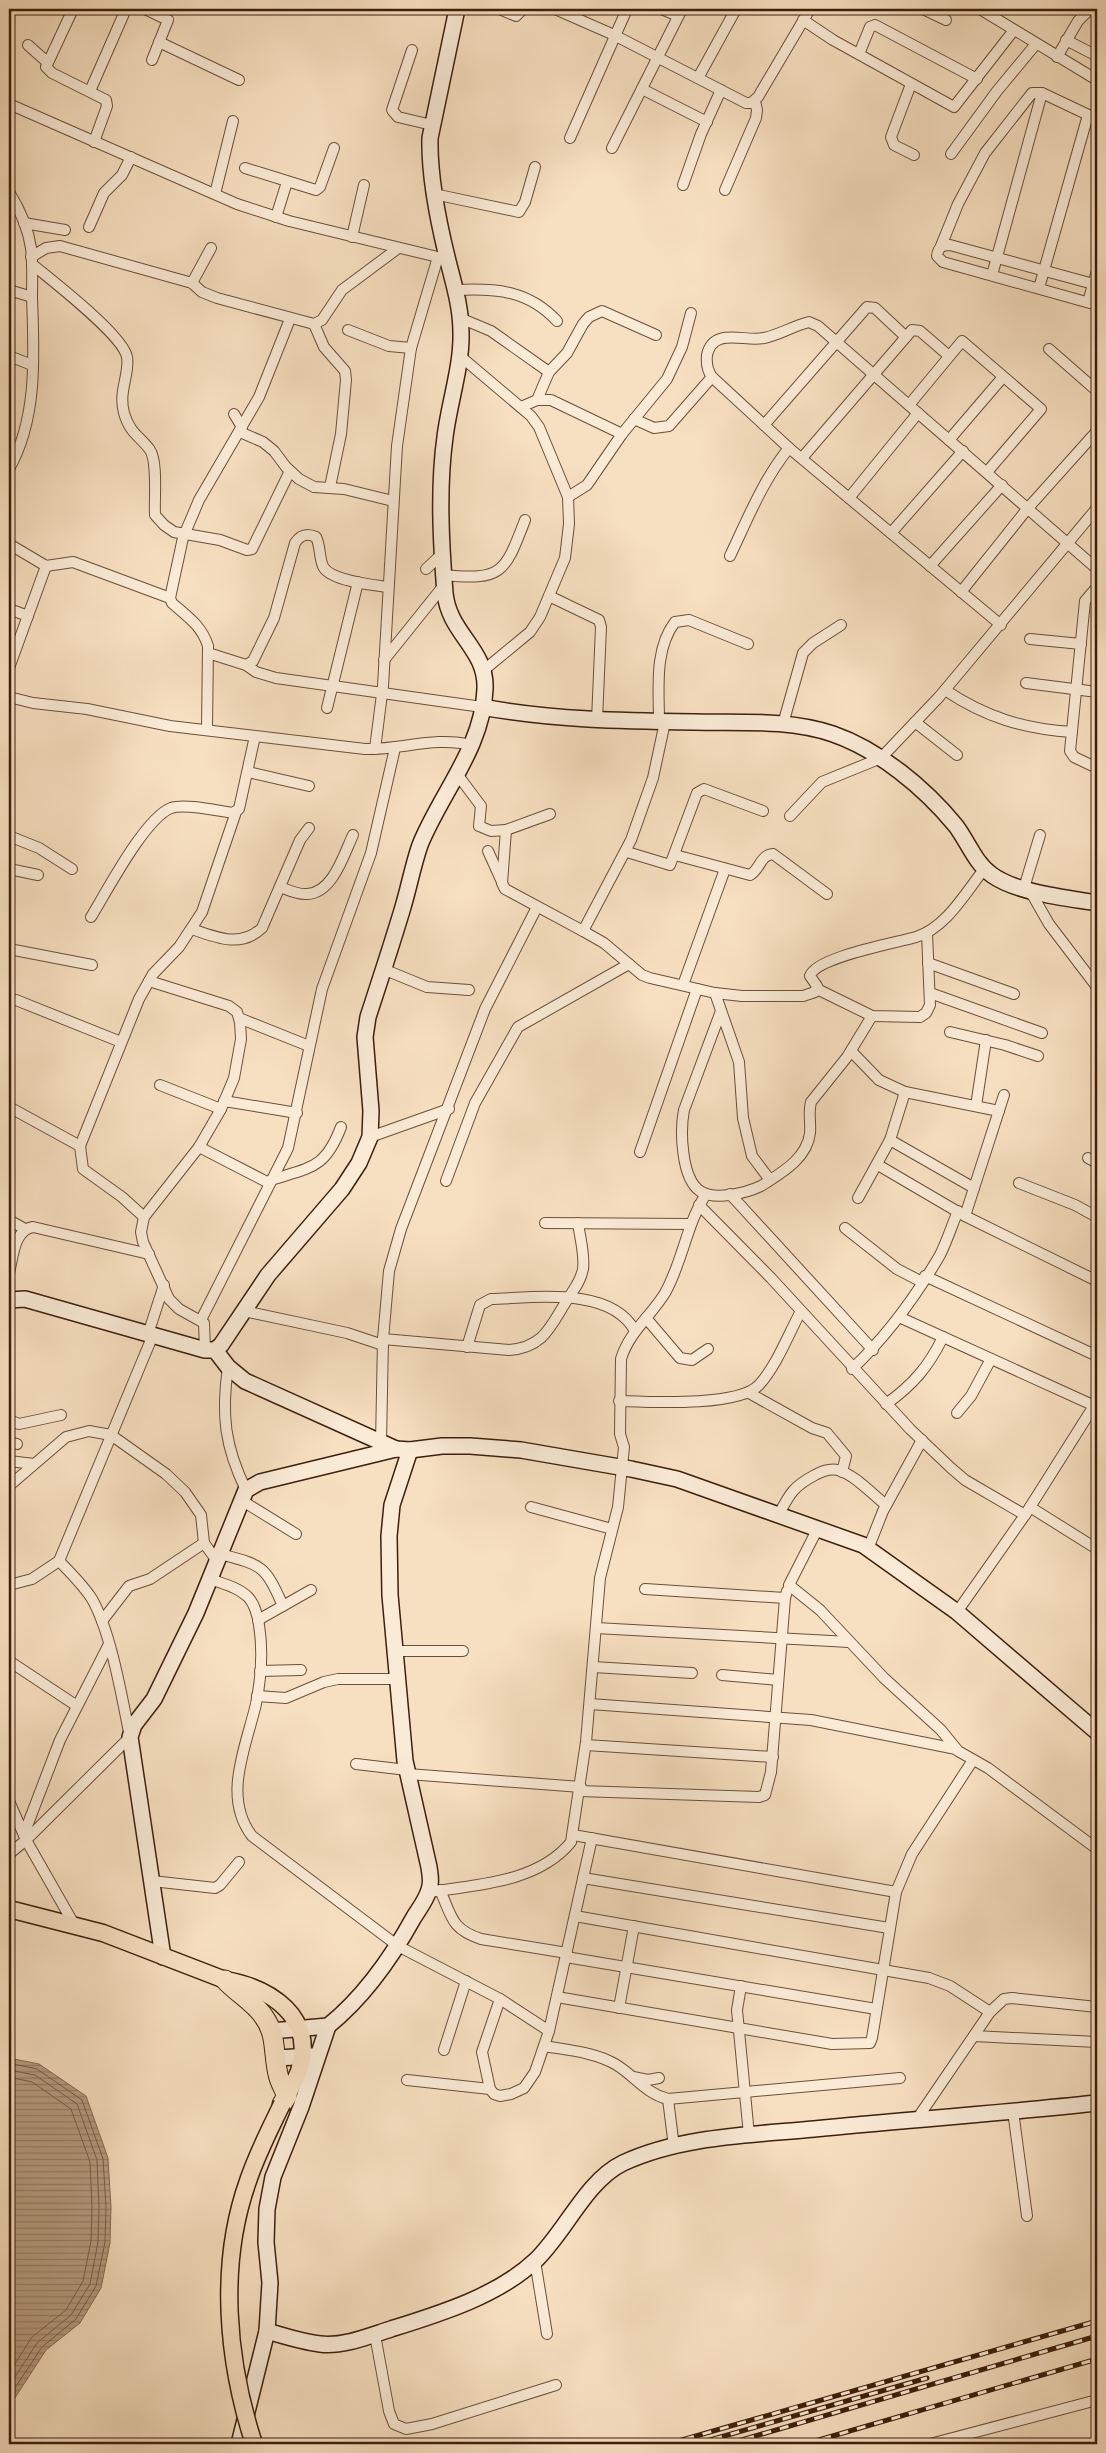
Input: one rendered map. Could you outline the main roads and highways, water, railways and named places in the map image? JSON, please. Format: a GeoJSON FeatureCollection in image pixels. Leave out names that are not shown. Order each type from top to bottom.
{"type":"FeatureCollection","features":[{"type":"Feature","properties":{"kind":"highway"},"geometry":{"type":"LineString","coordinates":[[225,1980],[263,2015],[271,2031],[277,2058],[278,2074],[285,2100]]}},
{"type":"Feature","properties":{"kind":"main road"},"geometry":{"type":"LineString","coordinates":[[9,1909],[75,1926],[163,1956],[225,1980],[244,1984],[268,1994],[292,2016],[299,2029],[302,2057],[298,2072],[247,2182],[233,2243],[229,2296],[231,2331],[238,2379],[254,2444]]}},
{"type":"Feature","properties":{"kind":"water"},"geometry":{"type":"Polygon","coordinates":[[[9,2058],[39,2064],[86,2096],[108,2158],[111,2207],[110,2243],[101,2288],[80,2323],[46,2350],[9,2407],[9,2058]]]}},
{"type":"Feature","properties":{"kind":"railway"},"geometry":{"type":"LineString","coordinates":[[668,2444],[1097,2321]]}},
{"type":"Feature","properties":{"kind":"railway"},"geometry":{"type":"LineString","coordinates":[[728,2444],[1097,2336]]}},
{"type":"Feature","properties":{"kind":"railway"},"geometry":{"type":"LineString","coordinates":[[805,2444],[1097,2359]]}},
{"type":"Feature","properties":{"kind":"railway"},"geometry":{"type":"LineString","coordinates":[[696,2444],[927,2378]]}}]}
